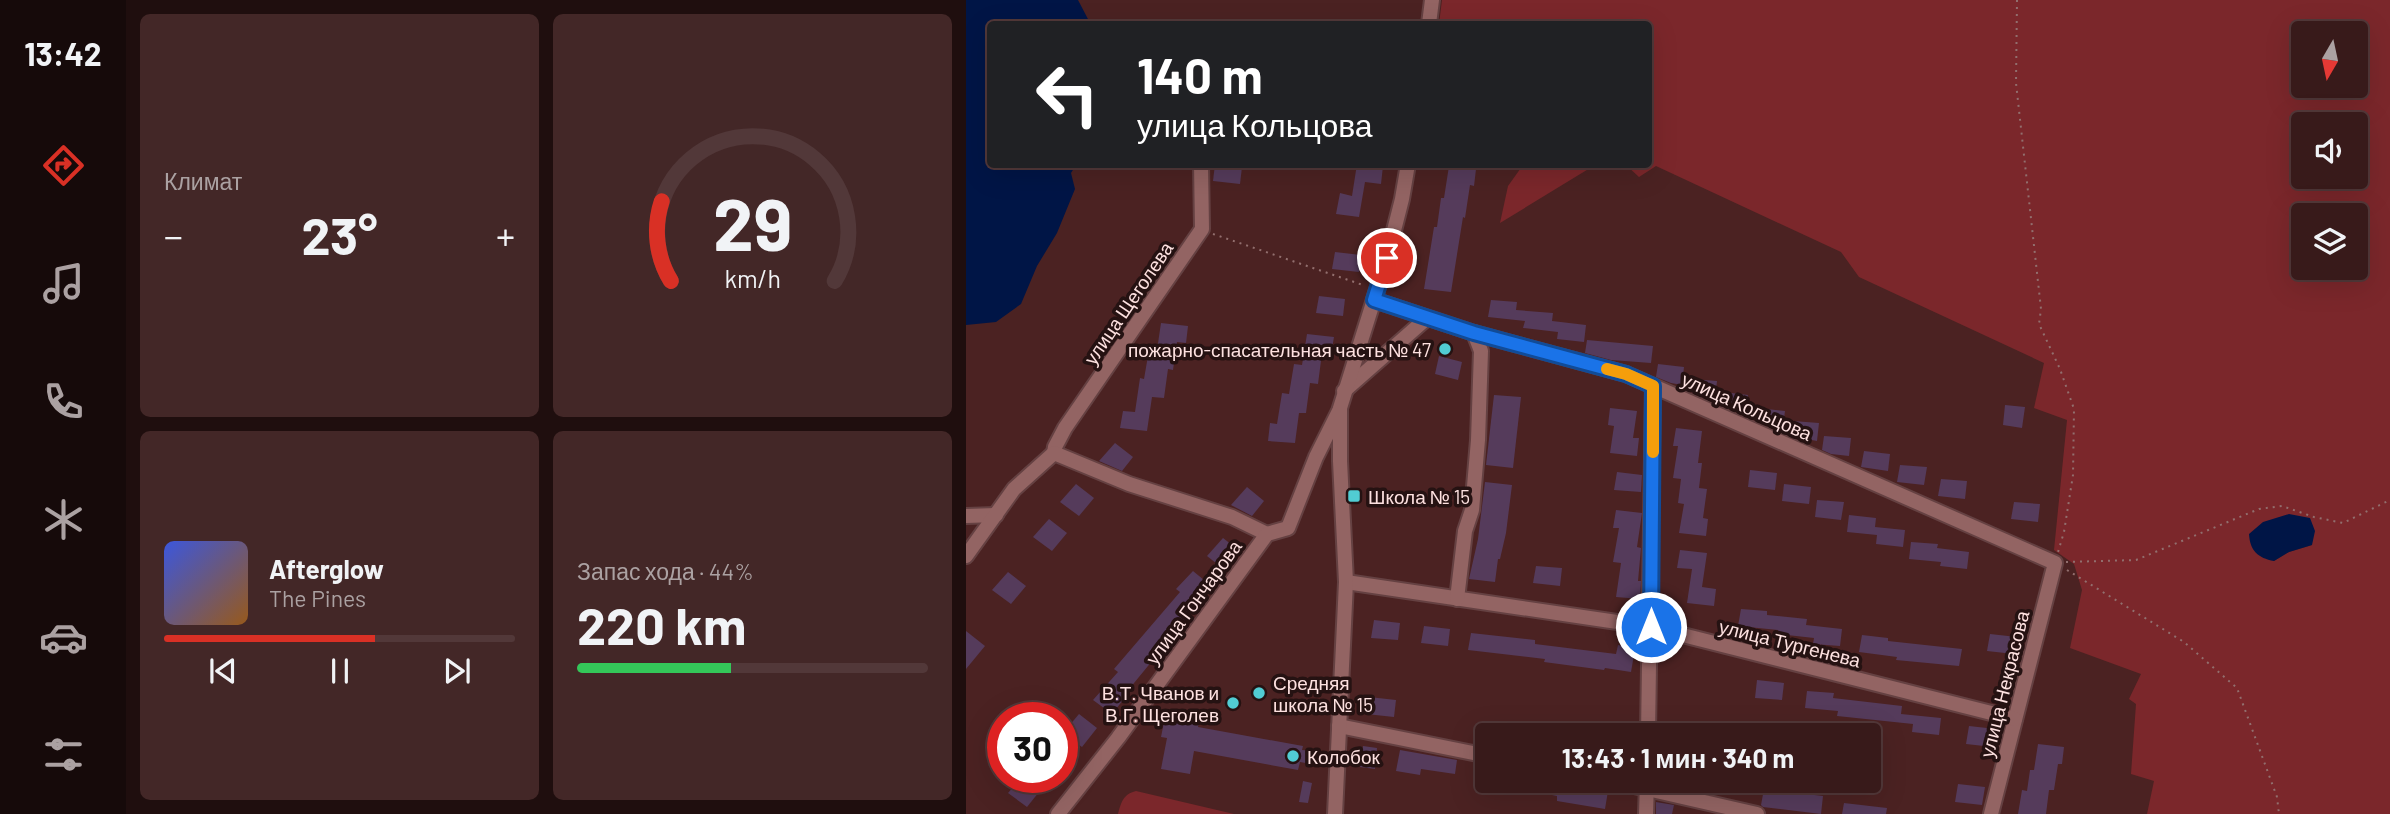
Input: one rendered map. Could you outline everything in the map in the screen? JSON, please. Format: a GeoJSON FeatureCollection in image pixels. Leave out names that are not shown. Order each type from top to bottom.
{"type":"FeatureCollection","features":[{"type":"Feature","properties":{"kind":"street"},"geometry":{"type":"LineString","coordinates":[[1429,21],[1432,0]]}},
{"type":"Feature","properties":{"kind":"street"},"geometry":{"type":"LineString","coordinates":[[1201,168],[1201,230]]}},
{"type":"Feature","properties":{"kind":"street","name":"улица Гончарова"},"geometry":{"type":"LineString","coordinates":[[1335,814],[1346,582],[1339,461],[1340,408],[1376,295],[1402,199],[1407,168]]}},
{"type":"Feature","properties":{"kind":"street","name":"улица Щеголева"},"geometry":{"type":"LineString","coordinates":[[966,556],[1014,489],[1054,453],[1065,428],[1201,230]]}},
{"type":"Feature","properties":{"kind":"street","name":"улица Кольцова"},"geometry":{"type":"LineString","coordinates":[[1376,295],[1427,318],[1474,333],[1626,374],[2054,563]]}},
{"type":"Feature","properties":{"kind":"street"},"geometry":{"type":"LineString","coordinates":[[1344,391],[1427,318]]}},
{"type":"Feature","properties":{"kind":"street"},"geometry":{"type":"LineString","coordinates":[[1457,599],[1465,531],[1472,510],[1478,440],[1481,351],[1474,333]]}},
{"type":"Feature","properties":{"kind":"street"},"geometry":{"type":"LineString","coordinates":[[1648,723],[1653,386]]}},
{"type":"Feature","properties":{"kind":"street","name":"улица Гончарова"},"geometry":{"type":"LineString","coordinates":[[1058,814],[1118,738],[1267,534],[1288,528],[1316,457],[1340,408]]}},
{"type":"Feature","properties":{"kind":"street"},"geometry":{"type":"LineString","coordinates":[[1054,453],[1129,484],[1232,517],[1267,534]]}},
{"type":"Feature","properties":{"kind":"street"},"geometry":{"type":"LineString","coordinates":[[966,516],[996,515]]}},
{"type":"Feature","properties":{"kind":"street","name":"улица Некрасова"},"geometry":{"type":"LineString","coordinates":[[1991,814],[2054,563]]}},
{"type":"Feature","properties":{"kind":"street","name":"улица Тургенева"},"geometry":{"type":"LineString","coordinates":[[1346,582],[1651,627],[2015,719]]}},
{"type":"Feature","properties":{"kind":"street"},"geometry":{"type":"LineString","coordinates":[[1339,726],[1475,753]]}},
{"type":"Feature","properties":{"kind":"street"},"geometry":{"type":"LineString","coordinates":[[1646,814],[1647,793]]}},
{"type":"Feature","properties":{"kind":"street"},"geometry":{"type":"LineString","coordinates":[[1680,793],[1757,814]]}},
{"type":"Feature","properties":{"kind":"path"},"geometry":{"type":"LineString","coordinates":[[2017,0],[2016,83],[2040,309],[2039,324],[2060,369],[2074,409],[2073,475],[2064,532],[2054,563]]}},
{"type":"Feature","properties":{"kind":"path"},"geometry":{"type":"LineString","coordinates":[[1201,230],[1376,295]]}},
{"type":"Feature","properties":{"kind":"path"},"geometry":{"type":"LineString","coordinates":[[2054,563],[2136,560],[2259,509],[2282,506],[2343,523],[2390,500]]}},
{"type":"Feature","properties":{"kind":"path"},"geometry":{"type":"LineString","coordinates":[[2054,563],[2184,642],[2237,688],[2277,797],[2279,814]]}},
{"type":"Feature","properties":{"kind":"shaded area"},"geometry":{"type":"Polygon","coordinates":[[[1442,0],[2390,0],[2390,814],[2147,814],[2154,781],[2131,774],[2136,704],[2129,699],[2141,674],[2070,648],[2082,590],[2074,564],[2054,550],[2067,420],[2034,408],[2044,363],[1859,277],[1841,252],[1656,166],[1639,177],[1629,168],[1652,168],[1652,21],[1439,21],[1442,0]],[[2249,534],[2274,561],[2289,552],[2312,545],[2249,534]]]}},
{"type":"Feature","properties":{"kind":"shaded area"},"geometry":{"type":"Polygon","coordinates":[[[1521,168],[1590,168],[1500,223],[1508,186],[1521,168]]]}},
{"type":"Feature","properties":{"kind":"shaded area"},"geometry":{"type":"Polygon","coordinates":[[[1136,791],[1234,814],[1118,814],[1125,797],[1136,791]]]}},
{"type":"Feature","properties":{"kind":"water"},"geometry":{"type":"Polygon","coordinates":[[[966,0],[1078,0],[1089,21],[987,21],[987,168],[1074,168],[1071,173],[1075,189],[1057,233],[1037,266],[1021,304],[996,322],[966,325],[966,0]]]}},
{"type":"Feature","properties":{"kind":"water"},"geometry":{"type":"Polygon","coordinates":[[[2289,514],[2310,518],[2315,531],[2312,545],[2289,552],[2274,561],[2259,556],[2251,545],[2249,534],[2263,522],[2289,514]]]}},
{"type":"Feature","properties":{"kind":"building"},"geometry":{"type":"Polygon","coordinates":[[[1215,168],[1242,168],[1240,184],[1213,181],[1215,168]]]}},
{"type":"Feature","properties":{"kind":"building"},"geometry":{"type":"Polygon","coordinates":[[[1356,168],[1383,168],[1381,184],[1365,182],[1359,217],[1336,214],[1340,193],[1352,196],[1356,168]]]}},
{"type":"Feature","properties":{"kind":"building"},"geometry":{"type":"Polygon","coordinates":[[[1449,168],[1476,169],[1474,186],[1470,185],[1465,218],[1463,217],[1451,292],[1424,289],[1434,227],[1437,227],[1441,198],[1444,198],[1449,168]]]}},
{"type":"Feature","properties":{"kind":"building"},"geometry":{"type":"Polygon","coordinates":[[[1335,252],[1361,255],[1359,272],[1332,269],[1335,252]]]}},
{"type":"Feature","properties":{"kind":"building"},"geometry":{"type":"Polygon","coordinates":[[[1319,296],[1345,299],[1343,316],[1316,313],[1319,296]]]}},
{"type":"Feature","properties":{"kind":"building"},"geometry":{"type":"Polygon","coordinates":[[[1491,300],[1517,302],[1516,310],[1553,313],[1552,321],[1586,325],[1584,342],[1557,339],[1558,332],[1523,328],[1525,321],[1488,317],[1491,300]]]}},
{"type":"Feature","properties":{"kind":"building"},"geometry":{"type":"Polygon","coordinates":[[[1161,323],[1188,326],[1186,343],[1177,342],[1173,370],[1168,369],[1164,398],[1152,397],[1147,431],[1120,428],[1123,411],[1135,412],[1140,378],[1144,379],[1149,350],[1157,350],[1161,323]]]}},
{"type":"Feature","properties":{"kind":"building"},"geometry":{"type":"Polygon","coordinates":[[[1307,334],[1334,337],[1331,354],[1322,353],[1318,384],[1310,383],[1306,413],[1299,413],[1295,443],[1268,441],[1270,423],[1277,424],[1282,393],[1289,394],[1294,364],[1302,365],[1307,334]]]}},
{"type":"Feature","properties":{"kind":"building"},"geometry":{"type":"Polygon","coordinates":[[[1587,340],[1653,346],[1651,363],[1611,360],[1585,353],[1587,340]]]}},
{"type":"Feature","properties":{"kind":"building"},"geometry":{"type":"Polygon","coordinates":[[[1439,356],[1462,362],[1458,380],[1435,374],[1439,356]]]}},
{"type":"Feature","properties":{"kind":"building"},"geometry":{"type":"Polygon","coordinates":[[[1658,364],[1684,367],[1682,385],[1656,377],[1658,364]]]}},
{"type":"Feature","properties":{"kind":"building"},"geometry":{"type":"Polygon","coordinates":[[[1691,379],[1717,381],[1715,399],[1689,391],[1691,379]]]}},
{"type":"Feature","properties":{"kind":"building"},"geometry":{"type":"Polygon","coordinates":[[[1722,392],[1748,395],[1746,412],[1720,405],[1722,392]]]}},
{"type":"Feature","properties":{"kind":"building"},"geometry":{"type":"Polygon","coordinates":[[[1494,395],[1521,397],[1513,468],[1486,465],[1494,395]]]}},
{"type":"Feature","properties":{"kind":"building"},"geometry":{"type":"Polygon","coordinates":[[[2005,405],[2025,407],[2022,428],[2003,425],[2005,405]]]}},
{"type":"Feature","properties":{"kind":"building"},"geometry":{"type":"Polygon","coordinates":[[[1610,408],[1637,411],[1633,438],[1639,438],[1637,456],[1610,453],[1614,426],[1608,425],[1610,408]]]}},
{"type":"Feature","properties":{"kind":"building"},"geometry":{"type":"Polygon","coordinates":[[[1758,408],[1785,411],[1783,428],[1756,421],[1758,408]]]}},
{"type":"Feature","properties":{"kind":"building"},"geometry":{"type":"Polygon","coordinates":[[[1793,421],[1819,423],[1817,441],[1790,436],[1793,421]]]}},
{"type":"Feature","properties":{"kind":"building"},"geometry":{"type":"Polygon","coordinates":[[[1676,428],[1702,431],[1698,463],[1702,463],[1699,488],[1707,489],[1703,518],[1708,519],[1706,536],[1679,533],[1684,504],[1678,503],[1681,479],[1673,478],[1678,446],[1673,446],[1676,428]]]}},
{"type":"Feature","properties":{"kind":"building"},"geometry":{"type":"Polygon","coordinates":[[[1824,436],[1851,438],[1849,456],[1822,450],[1824,436]]]}},
{"type":"Feature","properties":{"kind":"building"},"geometry":{"type":"Polygon","coordinates":[[[1115,443],[1133,457],[1122,471],[1099,461],[1115,443]]]}},
{"type":"Feature","properties":{"kind":"building"},"geometry":{"type":"Polygon","coordinates":[[[1864,451],[1890,454],[1888,471],[1861,467],[1864,451]]]}},
{"type":"Feature","properties":{"kind":"building"},"geometry":{"type":"Polygon","coordinates":[[[1900,465],[1927,467],[1924,485],[1897,482],[1900,465]]]}},
{"type":"Feature","properties":{"kind":"building"},"geometry":{"type":"Polygon","coordinates":[[[1750,470],[1777,473],[1775,490],[1748,487],[1750,470]]]}},
{"type":"Feature","properties":{"kind":"building"},"geometry":{"type":"Polygon","coordinates":[[[1617,472],[1642,475],[1641,492],[1614,490],[1617,472]]]}},
{"type":"Feature","properties":{"kind":"building"},"geometry":{"type":"Polygon","coordinates":[[[1941,479],[1967,481],[1965,499],[1938,496],[1941,479]]]}},
{"type":"Feature","properties":{"kind":"building"},"geometry":{"type":"Polygon","coordinates":[[[1485,482],[1512,485],[1506,533],[1498,559],[1495,582],[1469,579],[1478,539],[1485,482]]]}},
{"type":"Feature","properties":{"kind":"building"},"geometry":{"type":"Polygon","coordinates":[[[1076,484],[1094,498],[1079,516],[1060,502],[1076,484]]]}},
{"type":"Feature","properties":{"kind":"building"},"geometry":{"type":"Polygon","coordinates":[[[1784,484],[1811,487],[1809,504],[1782,501],[1784,484]]]}},
{"type":"Feature","properties":{"kind":"building"},"geometry":{"type":"Polygon","coordinates":[[[1247,487],[1264,501],[1252,516],[1231,505],[1247,487]]]}},
{"type":"Feature","properties":{"kind":"building"},"geometry":{"type":"Polygon","coordinates":[[[1817,500],[1844,502],[1841,520],[1815,517],[1817,500]]]}},
{"type":"Feature","properties":{"kind":"building"},"geometry":{"type":"Polygon","coordinates":[[[2014,502],[2040,504],[2038,522],[2011,519],[2014,502]]]}},
{"type":"Feature","properties":{"kind":"building"},"geometry":{"type":"Polygon","coordinates":[[[1616,510],[1642,513],[1637,547],[1641,548],[1638,581],[1641,581],[1640,599],[1616,597],[1621,563],[1613,562],[1619,528],[1613,528],[1616,510]]]}},
{"type":"Feature","properties":{"kind":"building"},"geometry":{"type":"Polygon","coordinates":[[[1849,515],[1876,518],[1875,527],[1905,530],[1903,547],[1876,544],[1877,535],[1847,532],[1849,515]]]}},
{"type":"Feature","properties":{"kind":"building"},"geometry":{"type":"Polygon","coordinates":[[[1049,519],[1067,533],[1052,551],[1033,537],[1049,519]]]}},
{"type":"Feature","properties":{"kind":"building"},"geometry":{"type":"Polygon","coordinates":[[[1223,538],[1241,552],[1226,571],[1207,556],[1223,538]]]}},
{"type":"Feature","properties":{"kind":"building"},"geometry":{"type":"Polygon","coordinates":[[[1911,542],[1938,544],[1937,548],[1969,552],[1967,569],[1940,566],[1941,562],[1909,559],[1911,542]]]}},
{"type":"Feature","properties":{"kind":"building"},"geometry":{"type":"Polygon","coordinates":[[[1680,550],[1707,553],[1702,587],[1716,589],[1714,606],[1687,603],[1692,569],[1677,568],[1680,550]]]}},
{"type":"Feature","properties":{"kind":"building"},"geometry":{"type":"Polygon","coordinates":[[[1536,566],[1562,568],[1560,586],[1533,583],[1536,566]]]}},
{"type":"Feature","properties":{"kind":"building"},"geometry":{"type":"Polygon","coordinates":[[[1193,571],[1210,585],[1112,714],[1093,700],[1118,672],[1114,669],[1180,592],[1176,589],[1193,571]]]}},
{"type":"Feature","properties":{"kind":"building"},"geometry":{"type":"Polygon","coordinates":[[[1008,572],[1026,586],[1011,604],[992,590],[1008,572]]]}},
{"type":"Feature","properties":{"kind":"building"},"geometry":{"type":"Polygon","coordinates":[[[1741,609],[1767,611],[1767,615],[1807,619],[1806,625],[1842,629],[1840,646],[1813,644],[1814,638],[1778,634],[1778,630],[1738,626],[1741,609]]]}},
{"type":"Feature","properties":{"kind":"building"},"geometry":{"type":"Polygon","coordinates":[[[1374,620],[1400,623],[1398,640],[1371,638],[1374,620]]]}},
{"type":"Feature","properties":{"kind":"building"},"geometry":{"type":"Polygon","coordinates":[[[1424,626],[1450,629],[1448,646],[1421,643],[1424,626]]]}},
{"type":"Feature","properties":{"kind":"building"},"geometry":{"type":"Polygon","coordinates":[[[966,631],[985,646],[966,669],[966,631]]]}},
{"type":"Feature","properties":{"kind":"building"},"geometry":{"type":"Polygon","coordinates":[[[1471,633],[1535,640],[1535,644],[1616,654],[1618,645],[1635,649],[1631,672],[1604,670],[1544,662],[1545,659],[1468,650],[1471,633]]]}},
{"type":"Feature","properties":{"kind":"building"},"geometry":{"type":"Polygon","coordinates":[[[1990,634],[2017,637],[2014,654],[1987,651],[1990,634]]]}},
{"type":"Feature","properties":{"kind":"building"},"geometry":{"type":"Polygon","coordinates":[[[1862,635],[1888,638],[1888,641],[1962,649],[1959,666],[1896,660],[1897,657],[1859,652],[1862,635]]]}},
{"type":"Feature","properties":{"kind":"building"},"geometry":{"type":"Polygon","coordinates":[[[1757,680],[1784,683],[1782,700],[1755,698],[1757,680]]]}},
{"type":"Feature","properties":{"kind":"building"},"geometry":{"type":"Polygon","coordinates":[[[1807,691],[1834,693],[1833,698],[1902,706],[1901,714],[1941,718],[1939,735],[1912,732],[1913,724],[1837,716],[1838,711],[1805,708],[1807,691]]]}},
{"type":"Feature","properties":{"kind":"building"},"geometry":{"type":"Polygon","coordinates":[[[1369,697],[1396,700],[1394,717],[1366,714],[1369,697]]]}},
{"type":"Feature","properties":{"kind":"building"},"geometry":{"type":"Polygon","coordinates":[[[1078,715],[1097,728],[1082,747],[1078,744],[1078,715]]]}},
{"type":"Feature","properties":{"kind":"building"},"geometry":{"type":"Polygon","coordinates":[[[1165,717],[1199,723],[1198,727],[1303,746],[1302,750],[1313,751],[1311,764],[1300,762],[1298,770],[1194,751],[1190,774],[1161,769],[1167,738],[1161,737],[1165,717]]]}},
{"type":"Feature","properties":{"kind":"building"},"geometry":{"type":"Polygon","coordinates":[[[1969,726],[1996,729],[1993,747],[1966,744],[1969,726]]]}},
{"type":"Feature","properties":{"kind":"building"},"geometry":{"type":"Polygon","coordinates":[[[2038,744],[2064,747],[2062,764],[2058,764],[2054,790],[2049,790],[2046,814],[2018,814],[2022,790],[2027,791],[2030,770],[2034,770],[2038,744]]]}},
{"type":"Feature","properties":{"kind":"building"},"geometry":{"type":"Polygon","coordinates":[[[1363,746],[1377,748],[1375,769],[1360,767],[1363,746]]]}},
{"type":"Feature","properties":{"kind":"building"},"geometry":{"type":"Polygon","coordinates":[[[1400,750],[1457,760],[1455,774],[1421,769],[1420,775],[1396,771],[1400,750]]]}},
{"type":"Feature","properties":{"kind":"building"},"geometry":{"type":"Polygon","coordinates":[[[1303,781],[1312,783],[1308,803],[1299,802],[1303,781]]]}},
{"type":"Feature","properties":{"kind":"building"},"geometry":{"type":"Polygon","coordinates":[[[1958,784],[1985,787],[1982,805],[1955,802],[1958,784]]]}},
{"type":"Feature","properties":{"kind":"building"},"geometry":{"type":"Polygon","coordinates":[[[1008,793],[1038,793],[1027,807],[1008,793]]]}},
{"type":"Feature","properties":{"kind":"building"},"geometry":{"type":"Polygon","coordinates":[[[1542,793],[1608,793],[1605,809],[1557,801],[1557,796],[1542,793]]]}},
{"type":"Feature","properties":{"kind":"building"},"geometry":{"type":"Polygon","coordinates":[[[1763,793],[1823,796],[1821,814],[1761,805],[1763,793]]]}},
{"type":"Feature","properties":{"kind":"building"},"geometry":{"type":"Polygon","coordinates":[[[1656,802],[1674,805],[1672,814],[1656,814],[1656,802]]]}},
{"type":"Feature","properties":{"kind":"building"},"geometry":{"type":"Polygon","coordinates":[[[1844,803],[1887,808],[1886,814],[1842,814],[1844,803]]]}},
{"type":"Feature","properties":{"kind":"slow traffic"},"geometry":{"type":"LineString","coordinates":[[1607,369],[1653,386],[1653,452]]}},
{"type":"Feature","properties":{"kind":"place","name":"пожарно-спасательная часть № 47"},"geometry":{"type":"Point","coordinates":[1445,349]}},
{"type":"Feature","properties":{"kind":"place","name":"Школа № 15"},"geometry":{"type":"Point","coordinates":[1354,496]}},
{"type":"Feature","properties":{"kind":"place","name":"Средняя школа № 15"},"geometry":{"type":"Point","coordinates":[1259,693]}},
{"type":"Feature","properties":{"kind":"place","name":"В.Т. Чванов и В.Г. Щеголев"},"geometry":{"type":"Point","coordinates":[1233,703]}},
{"type":"Feature","properties":{"kind":"place","name":"Колобок"},"geometry":{"type":"Point","coordinates":[1293,756]}},
{"type":"Feature","properties":{"kind":"route"},"geometry":{"type":"LineString","coordinates":[[1387,258],[1374,300],[1474,333],[1626,374],[1653,386],[1651,627]]}}]}
